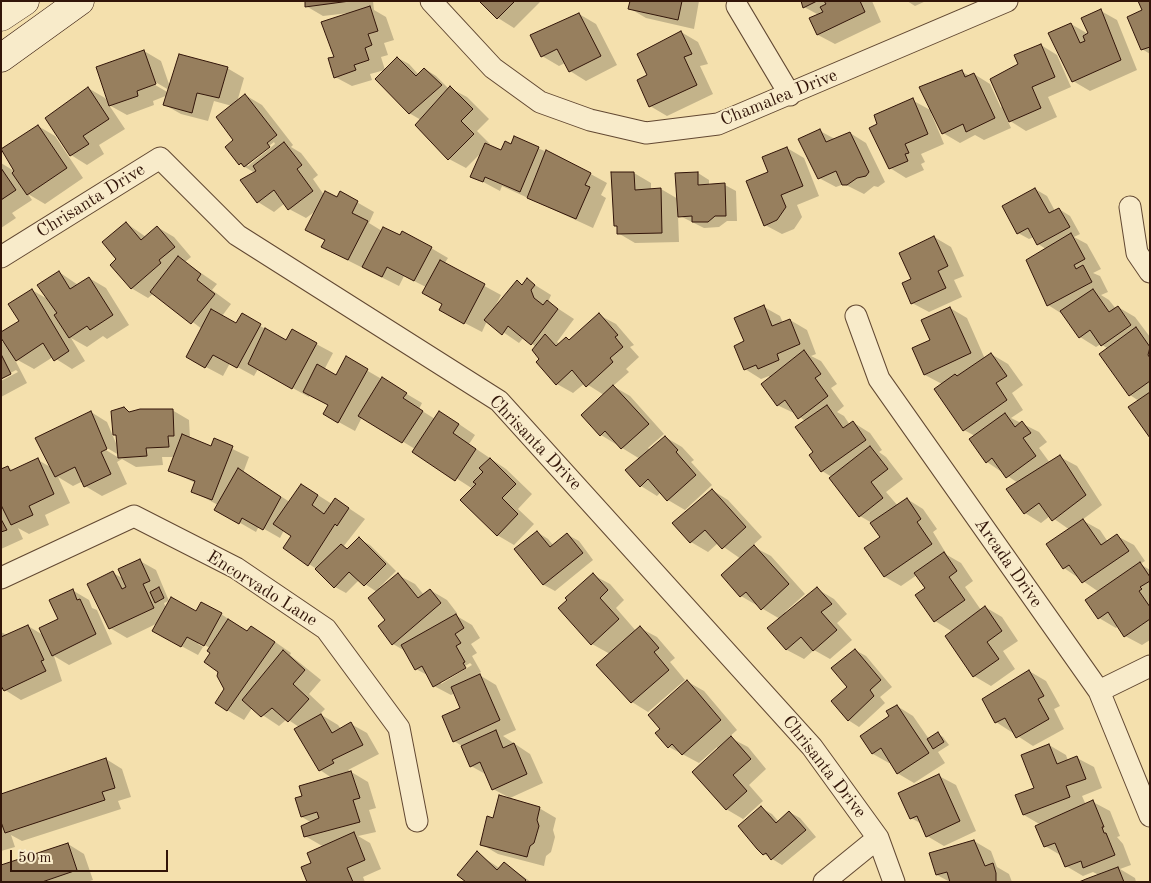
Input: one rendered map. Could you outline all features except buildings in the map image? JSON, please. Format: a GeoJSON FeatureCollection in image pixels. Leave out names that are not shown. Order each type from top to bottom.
{"type":"FeatureCollection","features":[{"type":"Feature","properties":{"kind":"main road"},"geometry":{"type":"LineString","coordinates":[[1,17],[25,1]]}},
{"type":"Feature","properties":{"kind":"main road"},"geometry":{"type":"LineString","coordinates":[[1,58],[80,1]]}},
{"type":"Feature","properties":{"kind":"street","name":"Chamalea Drive"},"geometry":{"type":"LineString","coordinates":[[431,1],[494,68],[540,102],[590,120],[646,132],[718,124],[790,95],[1007,1]]}},
{"type":"Feature","properties":{"kind":"street"},"geometry":{"type":"LineString","coordinates":[[737,6],[790,95]]}},
{"type":"Feature","properties":{"kind":"street","name":"Chrisanta Drive"},"geometry":{"type":"LineString","coordinates":[[1,257],[160,158],[237,236],[499,401],[812,747],[878,838],[894,882]]}},
{"type":"Feature","properties":{"kind":"street"},"geometry":{"type":"LineString","coordinates":[[1130,206],[1137,254],[1150,272]]}},
{"type":"Feature","properties":{"kind":"street","name":"Arcada Drive"},"geometry":{"type":"LineString","coordinates":[[856,316],[879,378],[1099,691],[1150,816]]}},
{"type":"Feature","properties":{"kind":"street","name":"Encorvado Lane"},"geometry":{"type":"LineString","coordinates":[[1,578],[134,516],[236,568],[326,629],[399,728],[417,821]]}},
{"type":"Feature","properties":{"kind":"street"},"geometry":{"type":"LineString","coordinates":[[1099,691],[1150,666]]}},
{"type":"Feature","properties":{"kind":"street"},"geometry":{"type":"LineString","coordinates":[[824,882],[878,838]]}}]}
